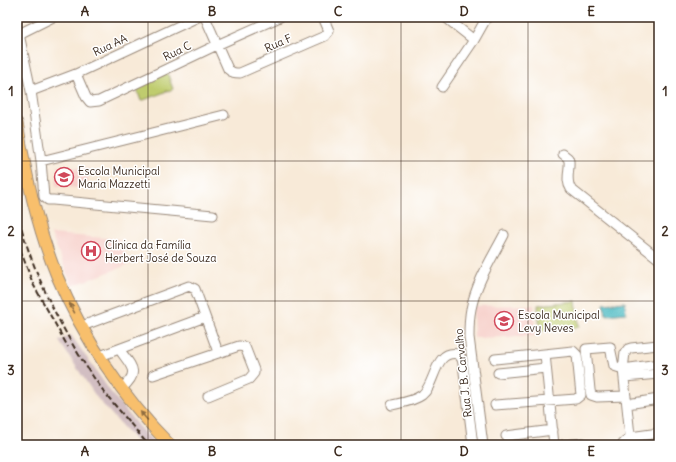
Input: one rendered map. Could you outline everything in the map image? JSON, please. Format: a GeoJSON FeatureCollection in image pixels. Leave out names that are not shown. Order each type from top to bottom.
{"type":"FeatureCollection","features":[{"type":"Feature","properties":{"kind":"main road"},"geometry":{"type":"LineString","coordinates":[[17,123],[31,194],[57,276],[70,306],[100,356],[132,402],[170,445]]}},
{"type":"Feature","properties":{"kind":"street"},"geometry":{"type":"LineString","coordinates":[[53,17],[18,32],[31,91],[41,160],[44,197],[48,200],[213,215]]}},
{"type":"Feature","properties":{"kind":"street","name":"Rua AA"},"geometry":{"type":"LineString","coordinates":[[31,91],[76,74],[198,17]]}},
{"type":"Feature","properties":{"kind":"street"},"geometry":{"type":"LineString","coordinates":[[205,17],[217,45]]}},
{"type":"Feature","properties":{"kind":"street","name":"Rua C"},"geometry":{"type":"LineString","coordinates":[[76,74],[86,97],[90,102],[99,102],[217,45],[280,17]]}},
{"type":"Feature","properties":{"kind":"street"},"geometry":{"type":"LineString","coordinates":[[446,17],[474,40]]}},
{"type":"Feature","properties":{"kind":"street"},"geometry":{"type":"LineString","coordinates":[[442,87],[474,40],[486,17]]}},
{"type":"Feature","properties":{"kind":"street","name":"Rua F"},"geometry":{"type":"LineString","coordinates":[[217,45],[230,72],[240,73],[325,36],[328,31],[324,20]]}},
{"type":"Feature","properties":{"kind":"street"},"geometry":{"type":"LineString","coordinates":[[41,160],[224,115]]}},
{"type":"Feature","properties":{"kind":"street"},"geometry":{"type":"LineString","coordinates":[[563,154],[569,161],[568,180],[571,189],[659,259]]}},
{"type":"Feature","properties":{"kind":"street","name":"Rua J. B. Carvalho"},"geometry":{"type":"LineString","coordinates":[[483,445],[469,337],[469,323],[471,308],[476,293],[504,235]]}},
{"type":"Feature","properties":{"kind":"street"},"geometry":{"type":"LineString","coordinates":[[82,326],[189,286],[195,289],[218,352]]}},
{"type":"Feature","properties":{"kind":"street"},"geometry":{"type":"LineString","coordinates":[[100,356],[205,317]]}},
{"type":"Feature","properties":{"kind":"street"},"geometry":{"type":"LineString","coordinates":[[630,441],[624,373],[625,353],[628,349],[658,345]]}},
{"type":"Feature","properties":{"kind":"street"},"geometry":{"type":"LineString","coordinates":[[153,375],[218,352],[239,346],[245,347],[254,373],[249,379],[208,396]]}},
{"type":"Feature","properties":{"kind":"street"},"geometry":{"type":"LineString","coordinates":[[659,374],[624,373],[613,364],[610,347],[586,350],[591,395],[627,400],[659,400]]}},
{"type":"Feature","properties":{"kind":"street"},"geometry":{"type":"LineString","coordinates":[[119,349],[133,372],[133,376],[130,381],[122,388]]}},
{"type":"Feature","properties":{"kind":"street"},"geometry":{"type":"LineString","coordinates":[[495,359],[571,350],[577,355],[580,397],[576,399],[495,405]]}},
{"type":"Feature","properties":{"kind":"street"},"geometry":{"type":"LineString","coordinates":[[392,405],[422,395],[426,391],[442,358],[447,354],[458,354],[462,359],[463,364],[473,445]]}},
{"type":"Feature","properties":{"kind":"street"},"geometry":{"type":"LineString","coordinates":[[545,354],[554,445]]}},
{"type":"Feature","properties":{"kind":"street"},"geometry":{"type":"LineString","coordinates":[[624,373],[659,364]]}},
{"type":"Feature","properties":{"kind":"street"},"geometry":{"type":"LineString","coordinates":[[498,373],[546,368]]}},
{"type":"Feature","properties":{"kind":"street"},"geometry":{"type":"LineString","coordinates":[[506,436],[553,430]]}},
{"type":"Feature","properties":{"kind":"street"},"geometry":{"type":"LineString","coordinates":[[622,445],[630,441],[659,433]]}},
{"type":"Feature","properties":{"kind":"street"},"geometry":{"type":"LineString","coordinates":[[563,445],[583,443],[587,445]]}},
{"type":"Feature","properties":{"kind":"shaded area"},"geometry":{"type":"Polygon","coordinates":[[[58,166],[89,169],[87,189],[56,186],[58,166]]]}},
{"type":"Feature","properties":{"kind":"shaded area","name":"Clínica da Família Herbert José de Souza"},"geometry":{"type":"Polygon","coordinates":[[[51,234],[119,239],[130,264],[72,286],[51,234]]]}},
{"type":"Feature","properties":{"kind":"shaded area","name":"Escola Municipal Levy Neves"},"geometry":{"type":"Polygon","coordinates":[[[534,305],[535,336],[474,338],[473,306],[534,305]]]}},
{"type":"Feature","properties":{"kind":"shaded area"},"geometry":{"type":"Polygon","coordinates":[[[71,335],[110,391],[138,426],[157,445],[139,445],[97,398],[59,341],[71,335]]]}},
{"type":"Feature","properties":{"kind":"green space"},"geometry":{"type":"Polygon","coordinates":[[[167,72],[173,89],[141,101],[135,84],[167,72]]]}},
{"type":"Feature","properties":{"kind":"green space"},"geometry":{"type":"Polygon","coordinates":[[[576,301],[579,327],[540,331],[538,305],[576,301]]]}},
{"type":"Feature","properties":{"kind":"water"},"geometry":{"type":"Polygon","coordinates":[[[625,302],[626,313],[606,315],[604,304],[625,302]]]}},
{"type":"Feature","properties":{"kind":"railway"},"geometry":{"type":"LineString","coordinates":[[17,211],[31,258],[64,330],[105,393],[144,440],[150,445]]}},
{"type":"Feature","properties":{"kind":"railway"},"geometry":{"type":"LineString","coordinates":[[17,241],[33,284],[68,347]]}},
{"type":"Feature","properties":{"kind":"place","name":"Escola Municipal Maria Mazzetti"},"geometry":{"type":"Point","coordinates":[64,177]}},
{"type":"Feature","properties":{"kind":"place","name":"Clínica da Família Herbert José de Souza"},"geometry":{"type":"Point","coordinates":[91,251]}},
{"type":"Feature","properties":{"kind":"place","name":"Escola Municipal Levy Neves"},"geometry":{"type":"Point","coordinates":[504,321]}}]}
